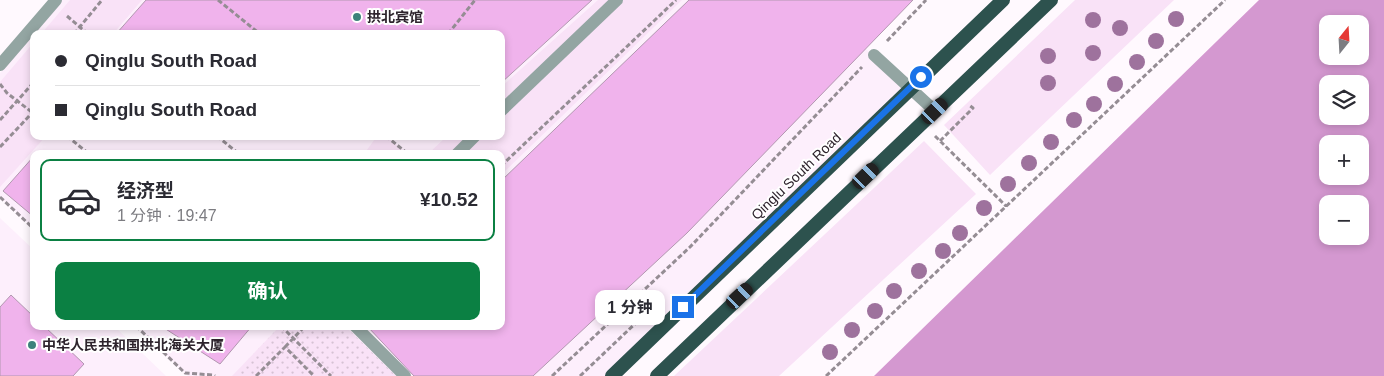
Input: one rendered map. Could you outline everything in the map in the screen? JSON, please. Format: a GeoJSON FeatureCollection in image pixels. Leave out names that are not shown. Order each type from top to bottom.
{"type":"FeatureCollection","features":[{"type":"Feature","properties":{"kind":"highway","name":"Qinglu South Road"},"geometry":{"type":"LineString","coordinates":[[612,376],[1003,0]]}},
{"type":"Feature","properties":{"kind":"highway"},"geometry":{"type":"LineString","coordinates":[[657,376],[1051,0]]}},
{"type":"Feature","properties":{"kind":"street"},"geometry":{"type":"LineString","coordinates":[[505,107],[617,0]]}},
{"type":"Feature","properties":{"kind":"street"},"geometry":{"type":"LineString","coordinates":[[2,61],[55,2]]}},
{"type":"Feature","properties":{"kind":"street"},"geometry":{"type":"LineString","coordinates":[[874,55],[935,111]]}},
{"type":"Feature","properties":{"kind":"street"},"geometry":{"type":"LineString","coordinates":[[461,150],[471,140]]}},
{"type":"Feature","properties":{"kind":"street"},"geometry":{"type":"LineString","coordinates":[[359,330],[405,376]]}},
{"type":"Feature","properties":{"kind":"path"},"geometry":{"type":"LineString","coordinates":[[77,30],[102,0]]}},
{"type":"Feature","properties":{"kind":"path"},"geometry":{"type":"LineString","coordinates":[[218,0],[255,30]]}},
{"type":"Feature","properties":{"kind":"path"},"geometry":{"type":"LineString","coordinates":[[451,30],[475,0]]}},
{"type":"Feature","properties":{"kind":"path"},"geometry":{"type":"LineString","coordinates":[[505,162],[676,0]]}},
{"type":"Feature","properties":{"kind":"path"},"geometry":{"type":"LineString","coordinates":[[552,376],[690,247],[926,0]]}},
{"type":"Feature","properties":{"kind":"path"},"geometry":{"type":"LineString","coordinates":[[826,376],[1225,0]]}},
{"type":"Feature","properties":{"kind":"path"},"geometry":{"type":"LineString","coordinates":[[55,2],[83,30]]}},
{"type":"Feature","properties":{"kind":"path"},"geometry":{"type":"LineString","coordinates":[[0,84],[30,111]]}},
{"type":"Feature","properties":{"kind":"path"},"geometry":{"type":"LineString","coordinates":[[0,120],[30,87]]}},
{"type":"Feature","properties":{"kind":"path"},"geometry":{"type":"LineString","coordinates":[[0,147],[30,116]]}},
{"type":"Feature","properties":{"kind":"path"},"geometry":{"type":"LineString","coordinates":[[922,123],[1006,206]]}},
{"type":"Feature","properties":{"kind":"path"},"geometry":{"type":"LineString","coordinates":[[72,140],[84,150]]}},
{"type":"Feature","properties":{"kind":"path"},"geometry":{"type":"LineString","coordinates":[[222,140],[234,150]]}},
{"type":"Feature","properties":{"kind":"path"},"geometry":{"type":"LineString","coordinates":[[391,140],[403,150]]}},
{"type":"Feature","properties":{"kind":"path"},"geometry":{"type":"LineString","coordinates":[[0,197],[30,225]]}},
{"type":"Feature","properties":{"kind":"path"},"geometry":{"type":"LineString","coordinates":[[140,330],[185,373],[213,374],[215,376]]}},
{"type":"Feature","properties":{"kind":"path"},"geometry":{"type":"LineString","coordinates":[[285,330],[331,376]]}},
{"type":"Feature","properties":{"kind":"path"},"geometry":{"type":"LineString","coordinates":[[256,376],[301,330]]}},
{"type":"Feature","properties":{"kind":"path"},"geometry":{"type":"LineString","coordinates":[[285,347],[314,376]]}},
{"type":"Feature","properties":{"kind":"shaded area"},"geometry":{"type":"Polygon","coordinates":[[[61,0],[808,0],[911,87],[612,376],[188,376],[140,330],[505,330],[505,150],[30,150],[30,225],[0,197],[0,73],[30,37],[30,140],[505,140],[505,30],[36,30],[61,0]]]}},
{"type":"Feature","properties":{"kind":"shaded area"},"geometry":{"type":"Polygon","coordinates":[[[70,0],[142,0],[116,30],[44,30],[70,0]]]}},
{"type":"Feature","properties":{"kind":"shaded area"},"geometry":{"type":"Polygon","coordinates":[[[598,0],[682,0],[505,171],[505,150],[432,150],[443,140],[505,140],[505,83],[598,0]]]}},
{"type":"Feature","properties":{"kind":"shaded area"},"geometry":{"type":"Polygon","coordinates":[[[1075,0],[1174,0],[990,175],[944,125],[1075,0]]]}},
{"type":"Feature","properties":{"kind":"shaded area"},"geometry":{"type":"Polygon","coordinates":[[[1259,0],[1384,0],[1384,376],[874,376],[1259,0]]]}},
{"type":"Feature","properties":{"kind":"shaded area"},"geometry":{"type":"Polygon","coordinates":[[[30,47],[30,140],[42,140],[33,150],[30,150],[30,154],[0,187],[0,82],[30,47]]]}},
{"type":"Feature","properties":{"kind":"shaded area"},"geometry":{"type":"Polygon","coordinates":[[[374,140],[391,140],[402,150],[367,150],[374,140]]]}},
{"type":"Feature","properties":{"kind":"shaded area"},"geometry":{"type":"Polygon","coordinates":[[[924,141],[976,194],[779,376],[674,376],[924,141]]]}},
{"type":"Feature","properties":{"kind":"shaded area"},"geometry":{"type":"Polygon","coordinates":[[[0,218],[30,246],[30,330],[118,330],[166,376],[0,376],[0,218]]]}},
{"type":"Feature","properties":{"kind":"shaded area"},"geometry":{"type":"Polygon","coordinates":[[[276,330],[349,330],[396,376],[232,376],[276,330]]]}},
{"type":"Feature","properties":{"kind":"building","name":"拱北宾馆"},"geometry":{"type":"Polygon","coordinates":[[[146,0],[592,0],[505,79],[505,30],[120,30],[146,0]]]}},
{"type":"Feature","properties":{"kind":"building"},"geometry":{"type":"Polygon","coordinates":[[[689,0],[913,0],[687,233],[533,376],[414,376],[371,330],[505,330],[505,177],[689,0]]]}},
{"type":"Feature","properties":{"kind":"building"},"geometry":{"type":"Polygon","coordinates":[[[30,161],[30,214],[3,191],[30,161]]]}},
{"type":"Feature","properties":{"kind":"building","name":"中华人民共和国拱北海关大厦"},"geometry":{"type":"Polygon","coordinates":[[[11,295],[30,313],[30,330],[48,330],[84,364],[73,376],[0,376],[0,307],[11,295]]]}},
{"type":"Feature","properties":{"kind":"building"},"geometry":{"type":"Polygon","coordinates":[[[167,330],[249,330],[220,364],[167,330]]]}},
{"type":"Feature","properties":{"kind":"place","name":"拱北宾馆"},"geometry":{"type":"Point","coordinates":[357,17]}},
{"type":"Feature","properties":{"kind":"place","name":"中华人民共和国拱北海关大厦"},"geometry":{"type":"Point","coordinates":[32,345]}},
{"type":"Feature","properties":{"kind":"route"},"geometry":{"type":"LineString","coordinates":[[683,307],[921,77]]}}]}
